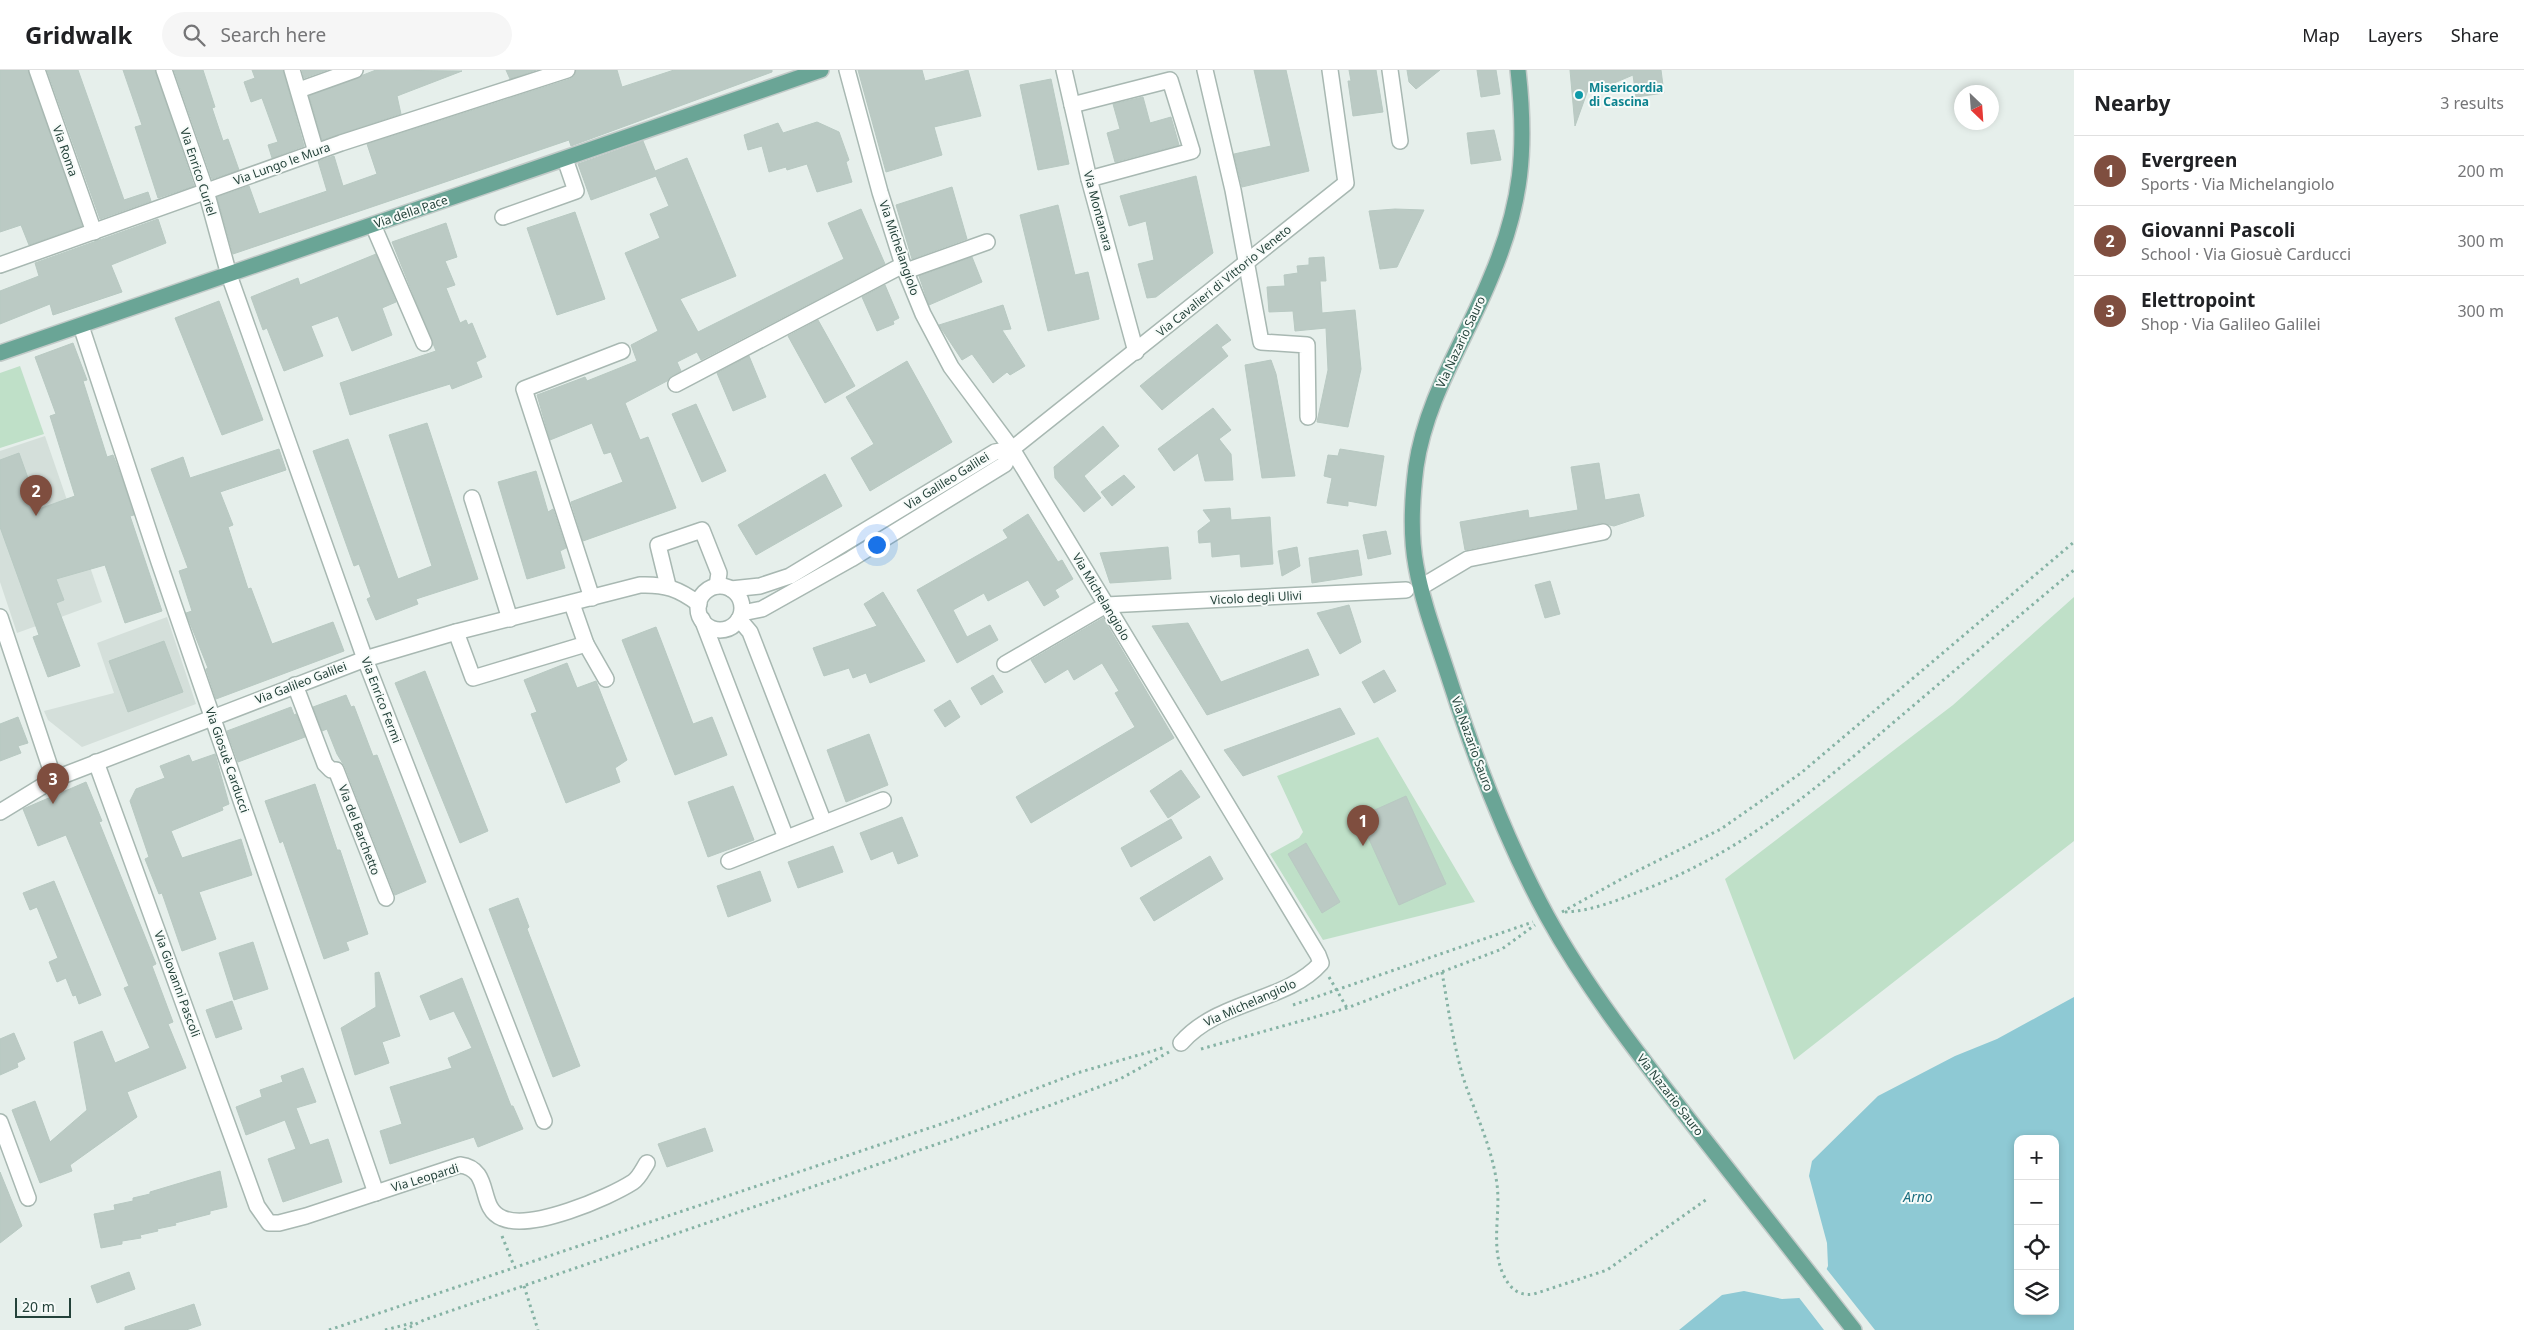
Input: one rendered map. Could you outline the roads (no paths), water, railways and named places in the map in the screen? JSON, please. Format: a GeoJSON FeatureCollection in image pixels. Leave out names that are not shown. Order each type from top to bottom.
{"type":"FeatureCollection","features":[{"type":"Feature","properties":{"kind":"main road","name":"Via della Pace"},"geometry":{"type":"LineString","coordinates":[[0,353],[821,70]]}},
{"type":"Feature","properties":{"kind":"main road","name":"Via Nazario Sauro"},"geometry":{"type":"LineString","coordinates":[[1518,70],[1522,117],[1522,163],[1510,224],[1491,278],[1433,403],[1416,465],[1412,518],[1413,589],[1483,778],[1514,850],[1554,915],[1602,1004],[1677,1104],[1854,1330]]}},
{"type":"Feature","properties":{"kind":"street","name":"Via Roma"},"geometry":{"type":"LineString","coordinates":[[37,70],[94,232]]}},
{"type":"Feature","properties":{"kind":"street","name":"Via Enrico Curiel"},"geometry":{"type":"LineString","coordinates":[[164,70],[206,192],[229,275]]}},
{"type":"Feature","properties":{"kind":"street"},"geometry":{"type":"LineString","coordinates":[[292,70],[316,152]]}},
{"type":"Feature","properties":{"kind":"street"},"geometry":{"type":"LineString","coordinates":[[299,90],[355,70]]}},
{"type":"Feature","properties":{"kind":"street","name":"Via Lungo le Mura"},"geometry":{"type":"LineString","coordinates":[[0,265],[316,152],[567,70]]}},
{"type":"Feature","properties":{"kind":"street","name":"Via Michelangiolo"},"geometry":{"type":"LineString","coordinates":[[847,70],[880,192],[904,268],[922,314],[951,367],[1012,449],[1318,954],[1321,963],[1300,982],[1200,1025],[1182,1043]]}},
{"type":"Feature","properties":{"kind":"street","name":"Via Montanara"},"geometry":{"type":"LineString","coordinates":[[1064,70],[1089,179],[1136,352]]}},
{"type":"Feature","properties":{"kind":"street"},"geometry":{"type":"LineString","coordinates":[[1205,70],[1247,263],[1261,342],[1307,345],[1308,417]]}},
{"type":"Feature","properties":{"kind":"street","name":"Via Cavalieri di Vittorio Veneto"},"geometry":{"type":"LineString","coordinates":[[1012,449],[1346,183],[1330,70]]}},
{"type":"Feature","properties":{"kind":"street"},"geometry":{"type":"LineString","coordinates":[[1390,70],[1400,141]]}},
{"type":"Feature","properties":{"kind":"street"},"geometry":{"type":"LineString","coordinates":[[1072,105],[1170,80],[1192,151],[1089,179]]}},
{"type":"Feature","properties":{"kind":"street"},"geometry":{"type":"LineString","coordinates":[[503,216],[576,191],[565,159]]}},
{"type":"Feature","properties":{"kind":"street"},"geometry":{"type":"LineString","coordinates":[[373,224],[424,343]]}},
{"type":"Feature","properties":{"kind":"street"},"geometry":{"type":"LineString","coordinates":[[676,384],[904,268],[987,242]]}},
{"type":"Feature","properties":{"kind":"street","name":"Via Enrico Fermi"},"geometry":{"type":"LineString","coordinates":[[229,275],[365,660],[544,1121]]}},
{"type":"Feature","properties":{"kind":"street","name":"Via Giosuè Carducci"},"geometry":{"type":"LineString","coordinates":[[80,326],[376,1193]]}},
{"type":"Feature","properties":{"kind":"street"},"geometry":{"type":"LineString","coordinates":[[592,598],[524,389],[622,352]]}},
{"type":"Feature","properties":{"kind":"street","name":"Via Galileo Galilei"},"geometry":{"type":"LineString","coordinates":[[724,588],[760,586],[790,576],[995,452],[1012,449]]}},
{"type":"Feature","properties":{"kind":"street","name":"Via Galileo Galilei"},"geometry":{"type":"LineString","coordinates":[[702,619],[712,628],[724,630],[730,628],[741,616],[762,609],[851,559],[1005,464],[1012,449]]}},
{"type":"Feature","properties":{"kind":"street"},"geometry":{"type":"LineString","coordinates":[[472,498],[510,619]]}},
{"type":"Feature","properties":{"kind":"street"},"geometry":{"type":"LineString","coordinates":[[668,586],[658,546],[702,530],[724,588],[740,599],[741,616],[750,632],[824,823]]}},
{"type":"Feature","properties":{"kind":"street"},"geometry":{"type":"LineString","coordinates":[[1413,589],[1468,559],[1603,532]]}},
{"type":"Feature","properties":{"kind":"street","name":"Via Galileo Galilei"},"geometry":{"type":"LineString","coordinates":[[0,812],[54,778],[295,685],[365,660],[456,632],[572,604],[640,585],[668,586],[683,592],[699,604]]}},
{"type":"Feature","properties":{"kind":"street"},"geometry":{"type":"LineString","coordinates":[[724,588],[706,592],[699,604],[702,619],[786,838]]}},
{"type":"Feature","properties":{"kind":"street","name":"Vicolo degli Ulivi"},"geometry":{"type":"LineString","coordinates":[[1106,605],[1413,589]]}},
{"type":"Feature","properties":{"kind":"street"},"geometry":{"type":"LineString","coordinates":[[572,604],[586,644],[606,679]]}},
{"type":"Feature","properties":{"kind":"street"},"geometry":{"type":"LineString","coordinates":[[1006,664],[1106,605]]}},
{"type":"Feature","properties":{"kind":"street"},"geometry":{"type":"LineString","coordinates":[[0,618],[54,778]]}},
{"type":"Feature","properties":{"kind":"street"},"geometry":{"type":"LineString","coordinates":[[456,632],[473,678],[586,644]]}},
{"type":"Feature","properties":{"kind":"street","name":"Via del Barchetto"},"geometry":{"type":"LineString","coordinates":[[295,685],[325,764],[331,770],[336,770],[386,898]]}},
{"type":"Feature","properties":{"kind":"street","name":"Via Giovanni Pascoli"},"geometry":{"type":"LineString","coordinates":[[96,762],[257,1206]]}},
{"type":"Feature","properties":{"kind":"street"},"geometry":{"type":"LineString","coordinates":[[729,861],[883,800]]}},
{"type":"Feature","properties":{"kind":"street"},"geometry":{"type":"LineString","coordinates":[[0,1122],[28,1198]]}},
{"type":"Feature","properties":{"kind":"street","name":"Via Leopardi"},"geometry":{"type":"LineString","coordinates":[[257,1206],[270,1223],[279,1223],[460,1166],[471,1167],[479,1174],[492,1211],[502,1218],[520,1222],[552,1216],[590,1204],[636,1180],[647,1163]]}},
{"type":"Feature","properties":{"kind":"water","name":"Arno"},"geometry":{"type":"Polygon","coordinates":[[[2074,997],[2074,1330],[1679,1330],[1722,1295],[1744,1291],[1782,1299],[1799,1298],[1821,1281],[1828,1266],[1827,1243],[1809,1176],[1812,1161],[1878,1096],[1955,1056],[1997,1039],[2074,997]]]}},
{"type":"Feature","properties":{"kind":"place","name":"Misericordia di Cascina"},"geometry":{"type":"Point","coordinates":[1579,95]}},
{"type":"Feature","properties":{"kind":"place","name":"Giovanni Pascoli"},"geometry":{"type":"Point","coordinates":[36,516]}},
{"type":"Feature","properties":{"kind":"place","name":"Elettropoint"},"geometry":{"type":"Point","coordinates":[53,804]}},
{"type":"Feature","properties":{"kind":"place","name":"Evergreen"},"geometry":{"type":"Point","coordinates":[1363,846]}}]}
